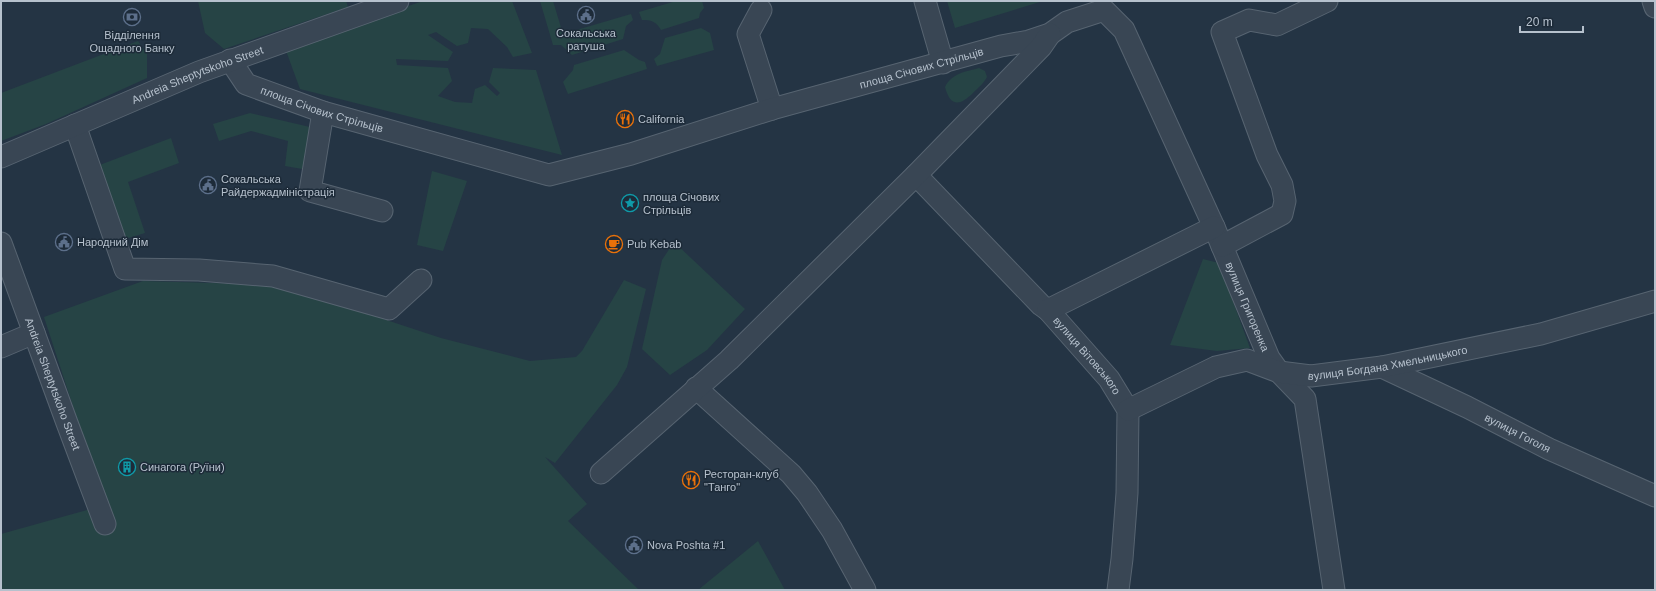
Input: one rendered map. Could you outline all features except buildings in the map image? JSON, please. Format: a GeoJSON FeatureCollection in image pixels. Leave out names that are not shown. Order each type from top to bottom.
{"type":"FeatureCollection","features":[{"type":"Feature","properties":{"kind":"street","name":"Andreia Sheptytskoho Street"},"geometry":{"type":"LineString","coordinates":[[1,156],[230,60],[363,7],[398,1]]}},
{"type":"Feature","properties":{"kind":"street"},"geometry":{"type":"LineString","coordinates":[[925,1],[943,63]]}},
{"type":"Feature","properties":{"kind":"street"},"geometry":{"type":"LineString","coordinates":[[1222,246],[1282,214],[1285,201],[1282,185],[1267,155],[1222,32],[1249,20],[1277,25],[1327,1]]}},
{"type":"Feature","properties":{"kind":"street"},"geometry":{"type":"LineString","coordinates":[[1654,1],[1655,7]]}},
{"type":"Feature","properties":{"kind":"street"},"geometry":{"type":"LineString","coordinates":[[761,10],[748,34],[772,109]]}},
{"type":"Feature","properties":{"kind":"street","name":"площа Січових Стрільців"},"geometry":{"type":"LineString","coordinates":[[230,60],[246,84],[323,112],[549,175],[631,154],[772,109],[1001,46],[1029,41],[1050,34],[1067,22],[1104,10],[1124,30]]}},
{"type":"Feature","properties":{"kind":"street","name":"вулиця Григоренка"},"geometry":{"type":"LineString","coordinates":[[1124,30],[1214,227],[1269,358],[1279,372],[1305,398],[1334,590]]}},
{"type":"Feature","properties":{"kind":"street","name":"площа Січових Стрільців"},"geometry":{"type":"LineString","coordinates":[[601,473],[729,360],[916,175],[1042,47],[1050,34]]}},
{"type":"Feature","properties":{"kind":"street"},"geometry":{"type":"LineString","coordinates":[[323,112],[310,191],[382,211]]}},
{"type":"Feature","properties":{"kind":"street"},"geometry":{"type":"LineString","coordinates":[[75,125],[125,269],[199,270],[273,276],[389,309],[421,280]]}},
{"type":"Feature","properties":{"kind":"street","name":"вулиця Вітовського"},"geometry":{"type":"LineString","coordinates":[[916,175],[1041,305],[1048,310],[1109,379],[1128,410]]}},
{"type":"Feature","properties":{"kind":"street"},"geometry":{"type":"LineString","coordinates":[[1048,310],[1214,227]]}},
{"type":"Feature","properties":{"kind":"street","name":"Andreia Sheptytskoho Street"},"geometry":{"type":"LineString","coordinates":[[1,243],[66,423],[105,524]]}},
{"type":"Feature","properties":{"kind":"street","name":"вулиця Богдана Хмельницького"},"geometry":{"type":"LineString","coordinates":[[1128,410],[1216,367],[1247,360],[1279,372],[1311,376],[1382,367],[1541,334],[1655,301]]}},
{"type":"Feature","properties":{"kind":"street"},"geometry":{"type":"LineString","coordinates":[[1,347],[34,333]]}},
{"type":"Feature","properties":{"kind":"street","name":"вулиця Гоголя"},"geometry":{"type":"LineString","coordinates":[[1382,367],[1468,407],[1549,449],[1655,496]]}},
{"type":"Feature","properties":{"kind":"street"},"geometry":{"type":"LineString","coordinates":[[696,388],[791,474],[807,493],[832,530],[865,590]]}},
{"type":"Feature","properties":{"kind":"street"},"geometry":{"type":"LineString","coordinates":[[1118,590],[1127,493],[1128,410]]}},
{"type":"Feature","properties":{"kind":"green space"},"geometry":{"type":"Polygon","coordinates":[[[198,1],[346,1],[348,7],[224,49],[205,33],[198,1]]]}},
{"type":"Feature","properties":{"kind":"green space"},"geometry":{"type":"Polygon","coordinates":[[[423,1],[512,1],[532,53],[513,57],[507,47],[488,29],[471,28],[468,43],[457,46],[436,32],[428,35],[453,52],[448,61],[396,59],[397,65],[448,68],[452,81],[438,96],[455,102],[472,103],[475,89],[485,85],[497,96],[500,93],[489,82],[493,68],[536,70],[562,155],[300,89],[285,48],[423,1]]]}},
{"type":"Feature","properties":{"kind":"green space"},"geometry":{"type":"Polygon","coordinates":[[[540,1],[553,1],[563,34],[631,14],[633,20],[626,26],[623,39],[572,55],[561,45],[553,45],[540,1]]]}},
{"type":"Feature","properties":{"kind":"green space"},"geometry":{"type":"Polygon","coordinates":[[[676,1],[702,1],[704,8],[700,13],[699,18],[661,30],[653,22],[642,20],[639,12],[676,1]]]}},
{"type":"Feature","properties":{"kind":"green space"},"geometry":{"type":"Polygon","coordinates":[[[947,1],[1043,1],[955,28],[947,1]]]}},
{"type":"Feature","properties":{"kind":"green space"},"geometry":{"type":"Polygon","coordinates":[[[701,28],[710,33],[714,50],[657,66],[654,59],[660,54],[665,38],[701,28]]]}},
{"type":"Feature","properties":{"kind":"green space"},"geometry":{"type":"Polygon","coordinates":[[[138,41],[147,54],[147,78],[46,124],[1,141],[1,93],[138,41]]]}},
{"type":"Feature","properties":{"kind":"green space"},"geometry":{"type":"Polygon","coordinates":[[[624,50],[639,60],[645,62],[647,69],[568,94],[563,82],[573,70],[574,65],[624,50]]]}},
{"type":"Feature","properties":{"kind":"green space"},"geometry":{"type":"Polygon","coordinates":[[[979,68],[985,71],[987,77],[984,81],[968,98],[959,102],[952,101],[945,87],[948,82],[959,74],[979,68]]]}},
{"type":"Feature","properties":{"kind":"green space"},"geometry":{"type":"Polygon","coordinates":[[[250,113],[310,127],[308,170],[285,166],[288,141],[251,131],[219,141],[213,124],[250,113]]]}},
{"type":"Feature","properties":{"kind":"green space"},"geometry":{"type":"Polygon","coordinates":[[[171,138],[179,163],[128,182],[145,233],[125,239],[97,166],[171,138]]]}},
{"type":"Feature","properties":{"kind":"green space"},"geometry":{"type":"Polygon","coordinates":[[[432,171],[467,181],[443,251],[417,245],[432,171]]]}},
{"type":"Feature","properties":{"kind":"green space"},"geometry":{"type":"Polygon","coordinates":[[[674,242],[745,309],[707,350],[670,375],[642,349],[662,260],[674,242]]]}},
{"type":"Feature","properties":{"kind":"green space"},"geometry":{"type":"Polygon","coordinates":[[[1203,259],[1219,263],[1250,348],[1217,351],[1170,345],[1203,259]]]}},
{"type":"Feature","properties":{"kind":"green space"},"geometry":{"type":"Polygon","coordinates":[[[624,280],[646,289],[627,367],[617,385],[555,463],[545,457],[587,504],[568,521],[639,590],[1,590],[1,534],[105,505],[44,317],[143,281],[280,285],[441,338],[530,361],[576,357],[582,351],[624,280]]]}},
{"type":"Feature","properties":{"kind":"green space"},"geometry":{"type":"Polygon","coordinates":[[[758,541],[785,590],[698,590],[758,541]]]}},
{"type":"Feature","properties":{"kind":"place","name":"Сокальська ратуша"},"geometry":{"type":"Point","coordinates":[586,15]}},
{"type":"Feature","properties":{"kind":"place","name":"Відділення Ощадного Банку"},"geometry":{"type":"Point","coordinates":[132,17]}},
{"type":"Feature","properties":{"kind":"place","name":"California"},"geometry":{"type":"Point","coordinates":[625,119]}},
{"type":"Feature","properties":{"kind":"place","name":"Сокальська Райдержадміністрація"},"geometry":{"type":"Point","coordinates":[208,185]}},
{"type":"Feature","properties":{"kind":"place","name":"площа Січових Стрільців"},"geometry":{"type":"Point","coordinates":[630,203]}},
{"type":"Feature","properties":{"kind":"place","name":"Народний Дім"},"geometry":{"type":"Point","coordinates":[64,242]}},
{"type":"Feature","properties":{"kind":"place","name":"Pub Kebab"},"geometry":{"type":"Point","coordinates":[614,244]}},
{"type":"Feature","properties":{"kind":"place","name":"Синагога (Руїни)"},"geometry":{"type":"Point","coordinates":[127,467]}},
{"type":"Feature","properties":{"kind":"place","name":"Ресторан-клуб \"Танго\""},"geometry":{"type":"Point","coordinates":[691,480]}},
{"type":"Feature","properties":{"kind":"place","name":"Nova Poshta #1"},"geometry":{"type":"Point","coordinates":[634,545]}}]}
